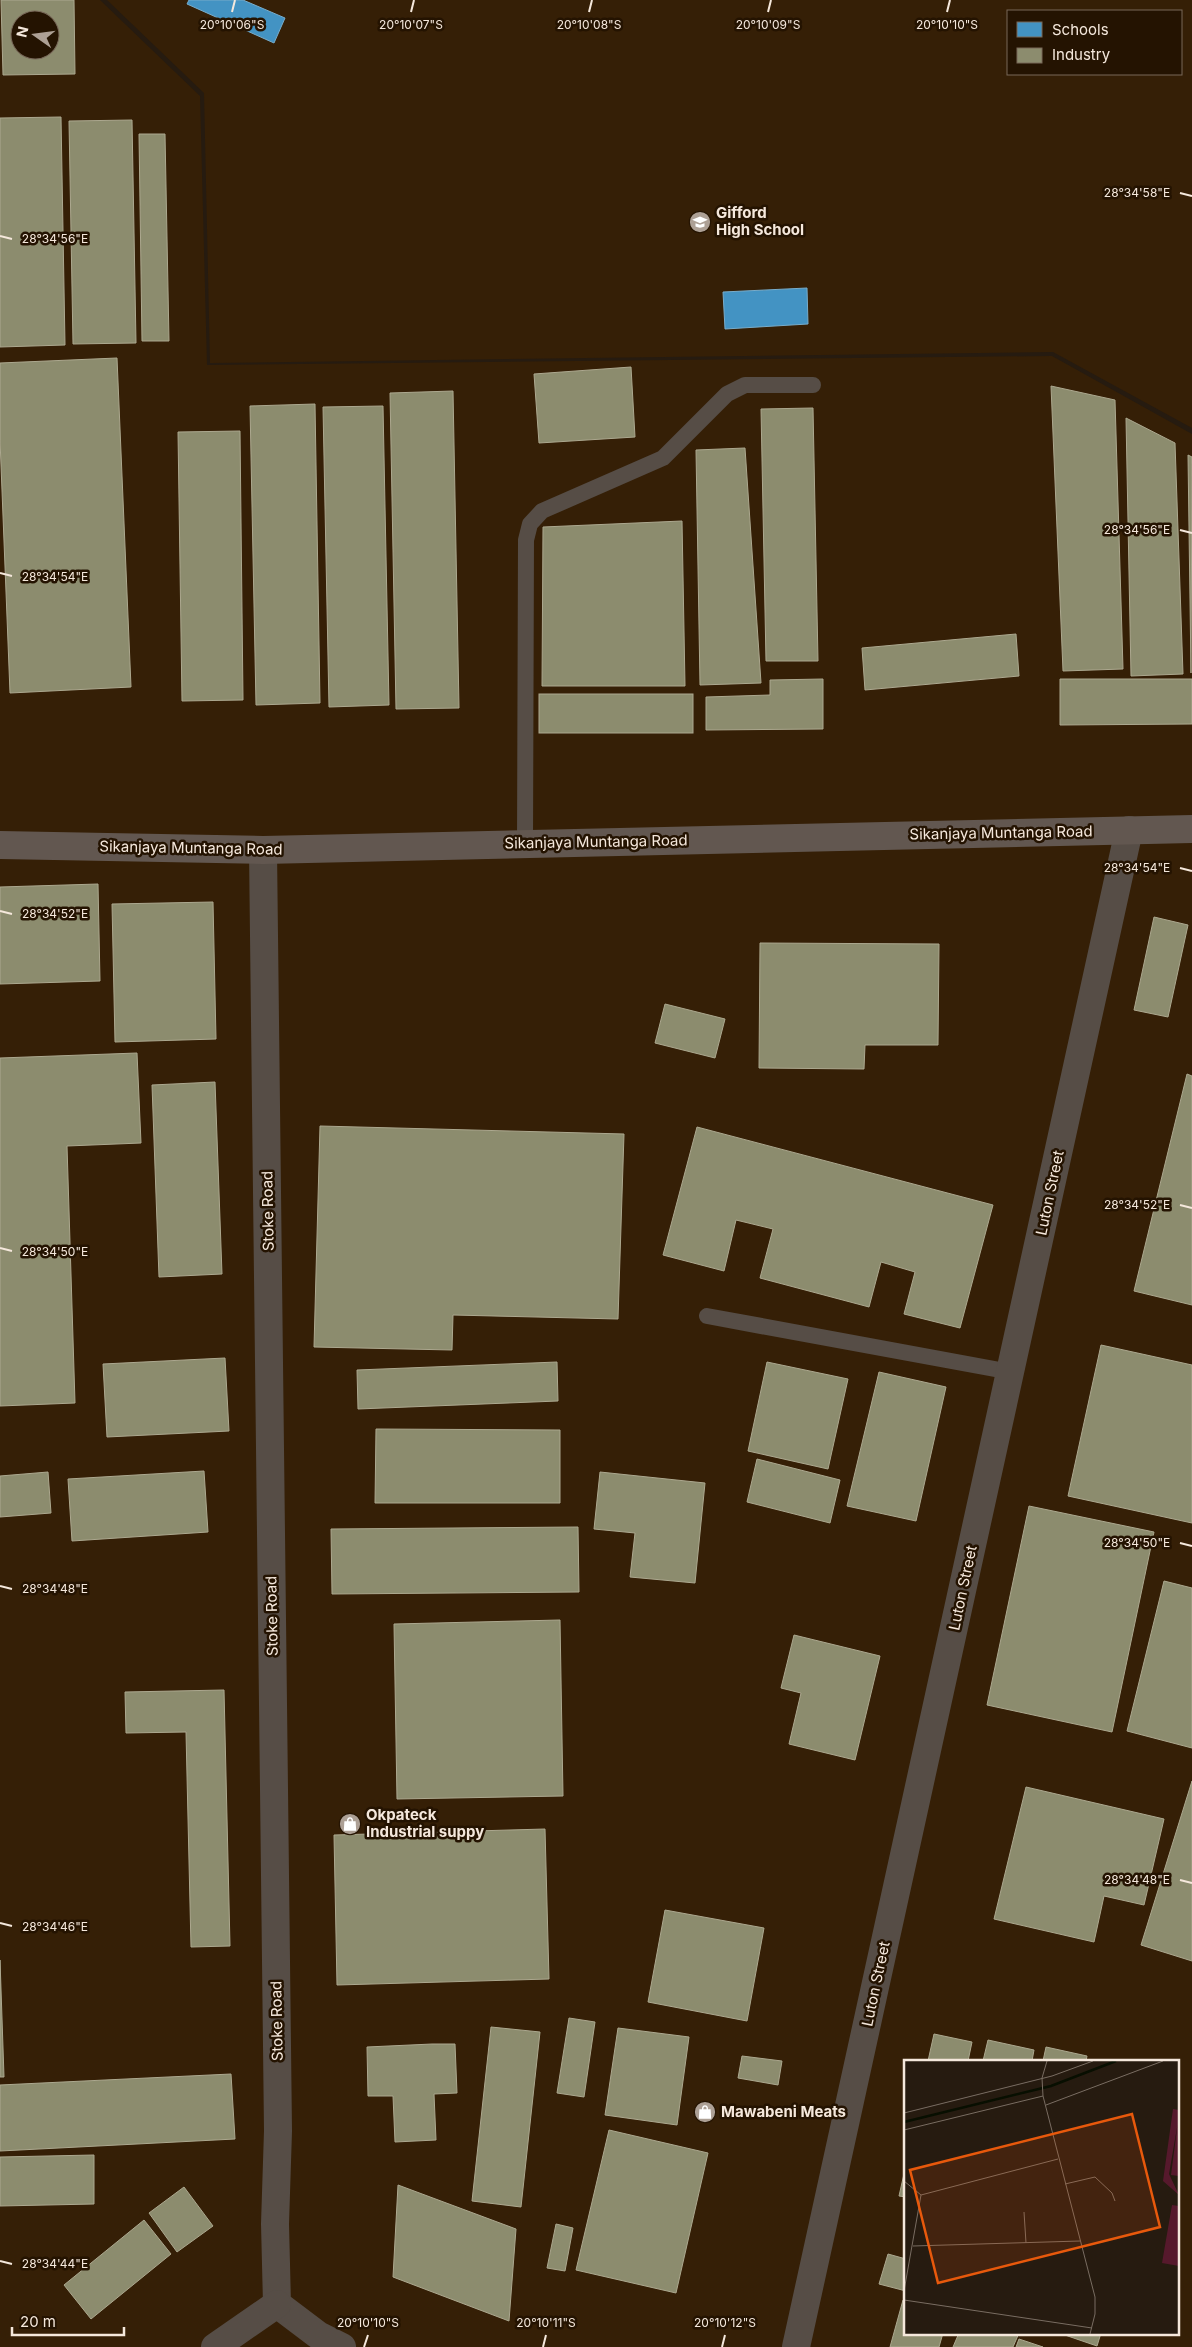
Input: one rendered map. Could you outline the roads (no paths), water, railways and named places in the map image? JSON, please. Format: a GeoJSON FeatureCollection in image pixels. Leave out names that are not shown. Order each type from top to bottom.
{"type":"FeatureCollection","features":[{"type":"Feature","properties":{"kind":"street","name":"Sikanjaya Muntanga Road"},"geometry":{"type":"LineString","coordinates":[[0,845],[263,850],[1192,829]]}},
{"type":"Feature","properties":{"kind":"street","name":"Luton Street"},"geometry":{"type":"LineString","coordinates":[[796,2347],[1128,830]]}},
{"type":"Feature","properties":{"kind":"street","name":"Stoke Road"},"geometry":{"type":"LineString","coordinates":[[263,850],[278,2131],[275,2224],[277,2304]]}},
{"type":"Feature","properties":{"kind":"street"},"geometry":{"type":"LineString","coordinates":[[215,2347],[277,2304],[318,2335],[342,2347]]}},
{"type":"Feature","properties":{"kind":"lane"},"geometry":{"type":"LineString","coordinates":[[525,844],[526,540],[530,524],[542,512],[663,458],[727,394],[745,385],[813,385]]}},
{"type":"Feature","properties":{"kind":"lane"},"geometry":{"type":"LineString","coordinates":[[707,1316],[1010,1372]]}},
{"type":"Feature","properties":{"kind":"place","name":"Gifford High School"},"geometry":{"type":"Point","coordinates":[700,222]}},
{"type":"Feature","properties":{"kind":"place","name":"Okpateck Industrial suppy"},"geometry":{"type":"Point","coordinates":[350,1824]}},
{"type":"Feature","properties":{"kind":"place","name":"Mawabeni Meats"},"geometry":{"type":"Point","coordinates":[705,2112]}}]}
